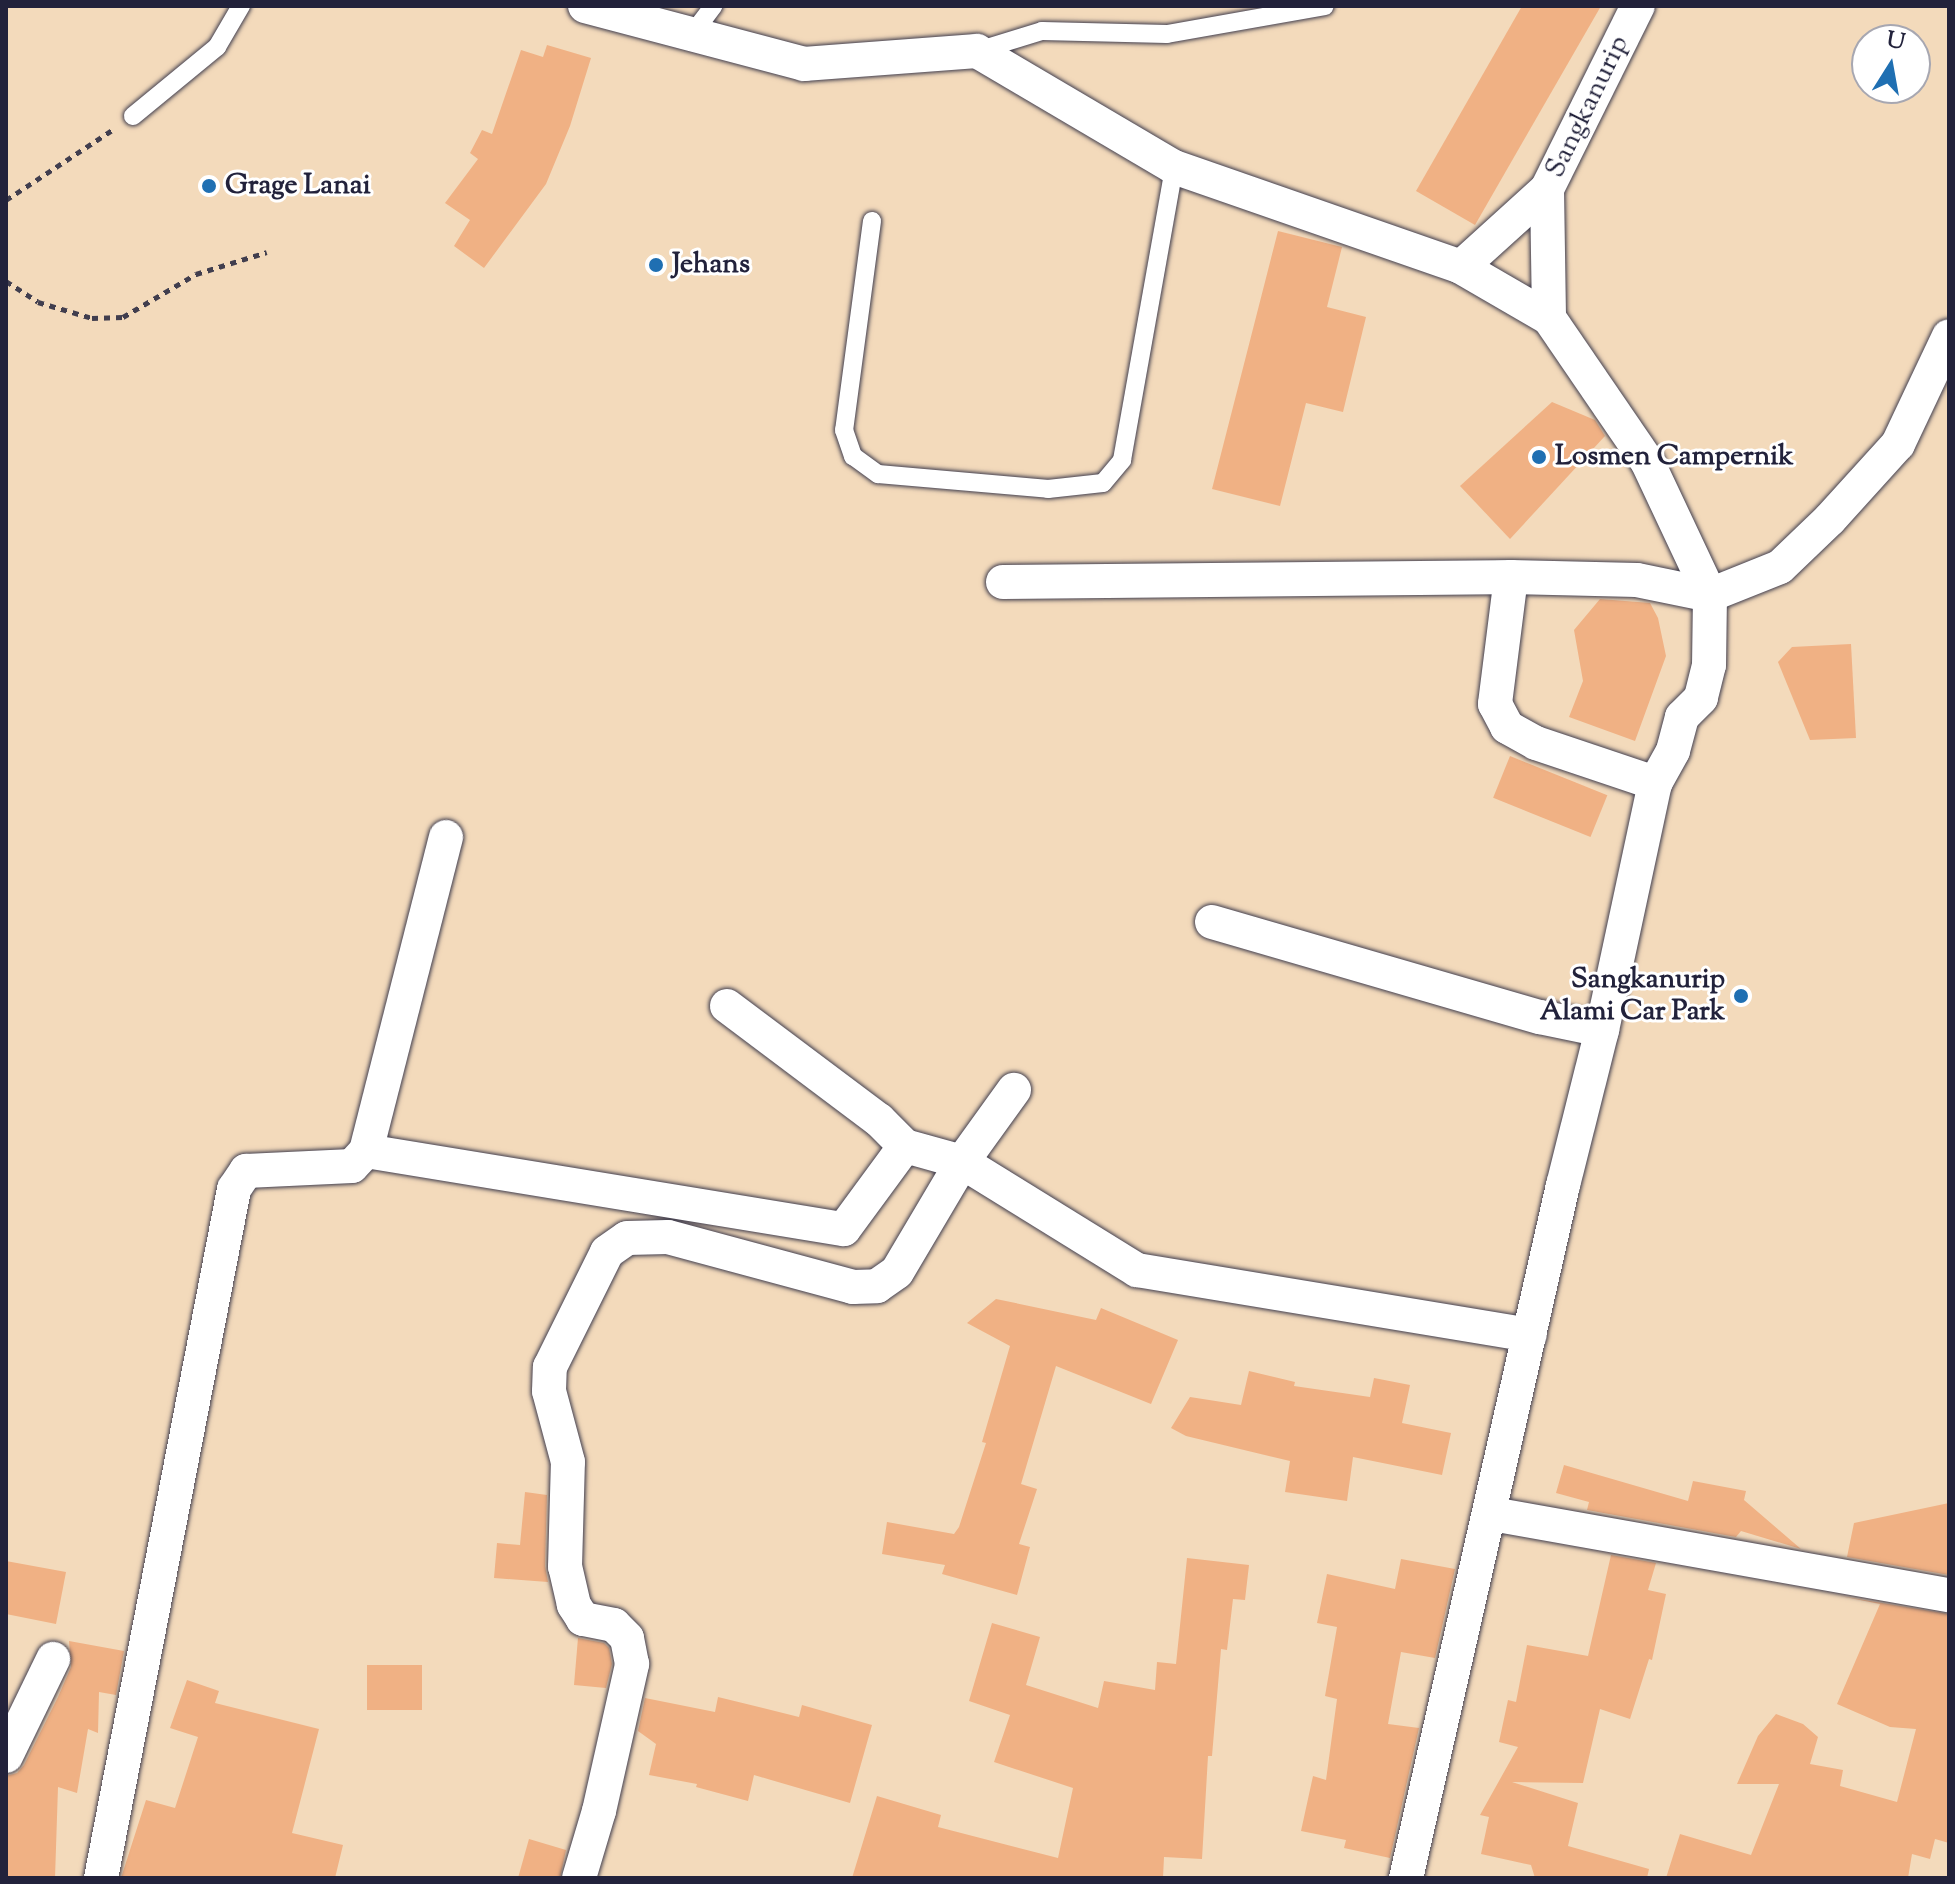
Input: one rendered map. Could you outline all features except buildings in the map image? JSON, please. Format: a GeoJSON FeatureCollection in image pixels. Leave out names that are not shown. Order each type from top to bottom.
{"type":"FeatureCollection","features":[{"type":"Feature","properties":{"kind":"street"},"geometry":{"type":"LineString","coordinates":[[585,6],[703,20],[804,64],[977,51],[1174,167],[1461,267],[1549,318],[1647,461],[1710,595],[1709,665],[1701,698],[1682,717],[1673,751],[1655,783],[1492,1514],[1406,1878]]}},
{"type":"Feature","properties":{"kind":"street","name":"Sangkanurip"},"geometry":{"type":"LineString","coordinates":[[1461,267],[1547,189],[1638,6]]}},
{"type":"Feature","properties":{"kind":"street"},"geometry":{"type":"LineString","coordinates":[[1547,189],[1549,318]]}},
{"type":"Feature","properties":{"kind":"street"},"geometry":{"type":"LineString","coordinates":[[1003,582],[1511,577],[1637,580],[1710,595],[1780,567],[1840,508],[1898,444],[1949,336]]}},
{"type":"Feature","properties":{"kind":"street"},"geometry":{"type":"LineString","coordinates":[[1511,577],[1495,704],[1507,727],[1536,743],[1655,783]]}},
{"type":"Feature","properties":{"kind":"street"},"geometry":{"type":"LineString","coordinates":[[101,1878],[234,1189],[246,1171],[352,1166],[366,1151],[446,837]]}},
{"type":"Feature","properties":{"kind":"street"},"geometry":{"type":"LineString","coordinates":[[1212,922],[1540,1017],[1602,1030]]}},
{"type":"Feature","properties":{"kind":"street"},"geometry":{"type":"LineString","coordinates":[[727,1006],[879,1120],[905,1146],[962,1162],[1137,1270],[1530,1335]]}},
{"type":"Feature","properties":{"kind":"street"},"geometry":{"type":"LineString","coordinates":[[579,1878],[599,1811],[632,1664],[627,1638],[614,1625],[583,1619],[574,1605],[565,1567],[568,1462],[549,1391],[550,1367],[607,1252],[627,1238],[668,1237],[853,1287],[877,1286],[897,1272],[962,1162],[1014,1090]]}},
{"type":"Feature","properties":{"kind":"street"},"geometry":{"type":"LineString","coordinates":[[366,1151],[844,1229],[905,1146]]}},
{"type":"Feature","properties":{"kind":"street"},"geometry":{"type":"LineString","coordinates":[[1492,1514],[1949,1595]]}},
{"type":"Feature","properties":{"kind":"street"},"geometry":{"type":"LineString","coordinates":[[6,1756],[53,1659]]}},
{"type":"Feature","properties":{"kind":"lane"},"geometry":{"type":"LineString","coordinates":[[133,116],[217,47],[241,6]]}},
{"type":"Feature","properties":{"kind":"lane"},"geometry":{"type":"LineString","coordinates":[[977,51],[1042,31],[1167,34],[1234,15],[1325,6]]}},
{"type":"Feature","properties":{"kind":"lane"},"geometry":{"type":"LineString","coordinates":[[872,221],[844,430],[853,456],[878,474],[1048,489],[1103,483],[1122,460],[1174,167]]}},
{"type":"Feature","properties":{"kind":"path"},"geometry":{"type":"LineString","coordinates":[[6,200],[133,116]]}},
{"type":"Feature","properties":{"kind":"path"},"geometry":{"type":"LineString","coordinates":[[6,281],[52,306],[92,318],[123,317],[196,274],[267,252]]}},
{"type":"Feature","properties":{"kind":"place","name":"Grage Lanai"},"geometry":{"type":"Point","coordinates":[209,186]}},
{"type":"Feature","properties":{"kind":"place","name":"Jehans"},"geometry":{"type":"Point","coordinates":[656,265]}},
{"type":"Feature","properties":{"kind":"place","name":"Losmen Campernik"},"geometry":{"type":"Point","coordinates":[1539,457]}},
{"type":"Feature","properties":{"kind":"place","name":"Sangkanurip Alami Car Park"},"geometry":{"type":"Point","coordinates":[1741,996]}}]}
